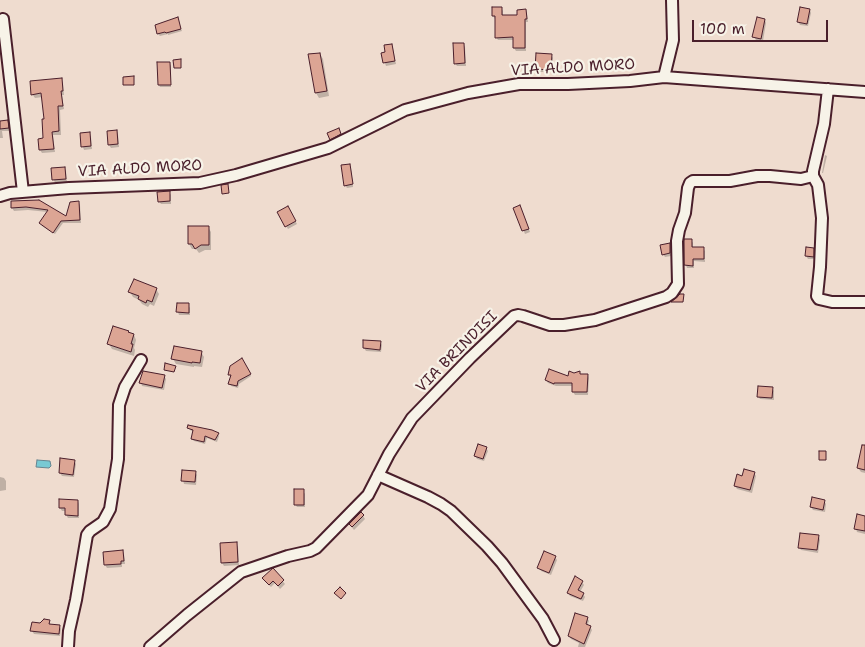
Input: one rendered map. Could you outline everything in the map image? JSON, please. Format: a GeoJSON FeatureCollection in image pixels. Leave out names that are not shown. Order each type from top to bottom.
{"type":"FeatureCollection","features":[{"type":"Feature","properties":{"kind":"street"},"geometry":{"type":"LineString","coordinates":[[664,77],[673,40],[672,0]]}},
{"type":"Feature","properties":{"kind":"street"},"geometry":{"type":"LineString","coordinates":[[3,19],[23,192]]}},
{"type":"Feature","properties":{"kind":"street","name":"VIA ALDO MORO"},"geometry":{"type":"LineString","coordinates":[[0,196],[10,192],[69,188],[200,183],[236,175],[328,148],[405,110],[468,93],[519,84],[630,82],[664,77],[865,92]]}},
{"type":"Feature","properties":{"kind":"street"},"geometry":{"type":"LineString","coordinates":[[828,89],[824,124],[813,171],[813,176],[818,185],[822,218],[820,267],[816,296],[819,299],[832,302],[865,302]]}},
{"type":"Feature","properties":{"kind":"street","name":"VIA BRINDISI"},"geometry":{"type":"LineString","coordinates":[[150,647],[241,572],[316,548],[368,495],[389,454],[412,418],[514,316],[523,316],[550,325],[564,325],[595,320],[666,297],[672,293],[678,284],[679,230],[685,213],[688,188],[693,181],[730,181],[757,176],[801,179],[813,176]]}},
{"type":"Feature","properties":{"kind":"street"},"geometry":{"type":"LineString","coordinates":[[68,647],[87,535],[103,522],[110,509],[118,459],[119,405],[125,387],[141,360]]}},
{"type":"Feature","properties":{"kind":"street"},"geometry":{"type":"LineString","coordinates":[[378,474],[428,497],[451,511],[502,563],[543,618],[554,640]]}},
{"type":"Feature","properties":{"kind":"water"},"geometry":{"type":"Polygon","coordinates":[[[37,460],[50,461],[51,466],[49,468],[36,467],[37,460]]]}},
{"type":"Feature","properties":{"kind":"building"},"geometry":{"type":"Polygon","coordinates":[[[492,7],[502,7],[502,15],[517,15],[517,10],[526,9],[525,48],[513,48],[513,37],[495,38],[495,16],[492,16],[492,7]]]}},
{"type":"Feature","properties":{"kind":"building"},"geometry":{"type":"Polygon","coordinates":[[[800,7],[810,9],[807,24],[797,22],[800,7]]]}},
{"type":"Feature","properties":{"kind":"building"},"geometry":{"type":"Polygon","coordinates":[[[178,17],[181,29],[157,34],[155,25],[178,17]]]}},
{"type":"Feature","properties":{"kind":"building"},"geometry":{"type":"Polygon","coordinates":[[[757,17],[765,19],[761,39],[752,37],[757,17]]]}},
{"type":"Feature","properties":{"kind":"building"},"geometry":{"type":"Polygon","coordinates":[[[453,43],[464,43],[465,63],[454,64],[453,43]]]}},
{"type":"Feature","properties":{"kind":"building"},"geometry":{"type":"Polygon","coordinates":[[[392,44],[395,61],[383,63],[381,53],[385,52],[384,45],[392,44]]]}},
{"type":"Feature","properties":{"kind":"building"},"geometry":{"type":"Polygon","coordinates":[[[320,53],[327,91],[315,93],[308,54],[320,53]]]}},
{"type":"Feature","properties":{"kind":"building"},"geometry":{"type":"Polygon","coordinates":[[[536,53],[552,54],[551,70],[535,69],[536,53]]]}},
{"type":"Feature","properties":{"kind":"building"},"geometry":{"type":"Polygon","coordinates":[[[181,59],[181,68],[174,68],[173,60],[181,59]]]}},
{"type":"Feature","properties":{"kind":"building"},"geometry":{"type":"Polygon","coordinates":[[[157,62],[170,62],[171,85],[158,85],[157,62]]]}},
{"type":"Feature","properties":{"kind":"building"},"geometry":{"type":"Polygon","coordinates":[[[134,76],[134,85],[123,85],[123,77],[134,76]]]}},
{"type":"Feature","properties":{"kind":"building"},"geometry":{"type":"Polygon","coordinates":[[[62,78],[63,106],[58,106],[59,131],[52,132],[54,149],[39,150],[38,139],[43,138],[42,119],[44,119],[41,93],[31,95],[30,81],[62,78]]]}},
{"type":"Feature","properties":{"kind":"building"},"geometry":{"type":"Polygon","coordinates":[[[8,120],[9,128],[0,129],[0,121],[8,120]]]}},
{"type":"Feature","properties":{"kind":"building"},"geometry":{"type":"Polygon","coordinates":[[[339,128],[341,134],[330,140],[327,133],[339,128]]]}},
{"type":"Feature","properties":{"kind":"building"},"geometry":{"type":"Polygon","coordinates":[[[117,130],[118,144],[108,145],[107,131],[117,130]]]}},
{"type":"Feature","properties":{"kind":"building"},"geometry":{"type":"Polygon","coordinates":[[[90,132],[91,146],[81,147],[80,133],[90,132]]]}},
{"type":"Feature","properties":{"kind":"building"},"geometry":{"type":"Polygon","coordinates":[[[350,164],[353,184],[344,186],[341,165],[350,164]]]}},
{"type":"Feature","properties":{"kind":"building"},"geometry":{"type":"Polygon","coordinates":[[[65,167],[66,179],[52,180],[51,168],[65,167]]]}},
{"type":"Feature","properties":{"kind":"building"},"geometry":{"type":"Polygon","coordinates":[[[228,184],[229,193],[222,194],[221,185],[228,184]]]}},
{"type":"Feature","properties":{"kind":"building"},"geometry":{"type":"Polygon","coordinates":[[[170,191],[170,201],[158,202],[157,192],[170,191]]]}},
{"type":"Feature","properties":{"kind":"building"},"geometry":{"type":"Polygon","coordinates":[[[39,200],[66,216],[70,202],[79,201],[80,220],[61,221],[53,233],[39,223],[48,210],[26,207],[11,208],[11,201],[39,200]]]}},
{"type":"Feature","properties":{"kind":"building"},"geometry":{"type":"Polygon","coordinates":[[[520,205],[529,229],[522,231],[513,208],[520,205]]]}},
{"type":"Feature","properties":{"kind":"building"},"geometry":{"type":"Polygon","coordinates":[[[288,206],[296,221],[285,227],[277,212],[288,206]]]}},
{"type":"Feature","properties":{"kind":"building"},"geometry":{"type":"Polygon","coordinates":[[[188,226],[209,226],[209,245],[201,245],[195,249],[192,244],[188,244],[188,226]]]}},
{"type":"Feature","properties":{"kind":"building"},"geometry":{"type":"Polygon","coordinates":[[[684,239],[692,239],[692,247],[704,247],[704,259],[693,259],[693,266],[684,265],[684,239]]]}},
{"type":"Feature","properties":{"kind":"building"},"geometry":{"type":"Polygon","coordinates":[[[670,243],[670,253],[662,255],[660,245],[670,243]]]}},
{"type":"Feature","properties":{"kind":"building"},"geometry":{"type":"Polygon","coordinates":[[[806,247],[814,248],[814,257],[805,256],[806,247]]]}},
{"type":"Feature","properties":{"kind":"building"},"geometry":{"type":"Polygon","coordinates":[[[134,279],[157,288],[152,302],[147,300],[146,303],[138,299],[139,296],[128,292],[134,279]]]}},
{"type":"Feature","properties":{"kind":"building"},"geometry":{"type":"Polygon","coordinates":[[[680,294],[684,294],[683,302],[671,302],[676,298],[680,294]]]}},
{"type":"Feature","properties":{"kind":"building"},"geometry":{"type":"Polygon","coordinates":[[[177,303],[189,303],[189,313],[176,312],[177,303]]]}},
{"type":"Feature","properties":{"kind":"building"},"geometry":{"type":"Polygon","coordinates":[[[113,326],[134,334],[131,352],[107,344],[113,326]]]}},
{"type":"Feature","properties":{"kind":"building"},"geometry":{"type":"Polygon","coordinates":[[[363,340],[381,341],[380,350],[363,348],[363,340]]]}},
{"type":"Feature","properties":{"kind":"building"},"geometry":{"type":"Polygon","coordinates":[[[174,346],[202,351],[200,363],[171,359],[174,346]]]}},
{"type":"Feature","properties":{"kind":"building"},"geometry":{"type":"Polygon","coordinates":[[[242,358],[251,374],[238,381],[237,386],[228,384],[231,375],[228,375],[230,366],[242,358]]]}},
{"type":"Feature","properties":{"kind":"building"},"geometry":{"type":"Polygon","coordinates":[[[165,363],[176,366],[174,372],[164,370],[165,363]]]}},
{"type":"Feature","properties":{"kind":"building"},"geometry":{"type":"Polygon","coordinates":[[[549,369],[568,376],[569,371],[574,373],[580,371],[580,374],[588,374],[587,392],[572,392],[572,383],[554,384],[545,380],[549,369]]]}},
{"type":"Feature","properties":{"kind":"building"},"geometry":{"type":"Polygon","coordinates":[[[143,371],[165,375],[162,388],[139,383],[143,371]]]}},
{"type":"Feature","properties":{"kind":"building"},"geometry":{"type":"Polygon","coordinates":[[[758,386],[773,387],[772,398],[757,397],[758,386]]]}},
{"type":"Feature","properties":{"kind":"building"},"geometry":{"type":"Polygon","coordinates":[[[188,425],[219,433],[215,440],[205,436],[204,442],[191,439],[193,430],[187,428],[188,425]]]}},
{"type":"Feature","properties":{"kind":"building"},"geometry":{"type":"Polygon","coordinates":[[[478,444],[487,447],[483,459],[474,456],[478,444]]]}},
{"type":"Feature","properties":{"kind":"building"},"geometry":{"type":"Polygon","coordinates":[[[862,445],[865,445],[865,470],[857,468],[862,445]]]}},
{"type":"Feature","properties":{"kind":"building"},"geometry":{"type":"Polygon","coordinates":[[[819,451],[826,451],[826,460],[819,460],[819,451]]]}},
{"type":"Feature","properties":{"kind":"building"},"geometry":{"type":"Polygon","coordinates":[[[60,458],[75,460],[73,475],[59,473],[60,458]]]}},
{"type":"Feature","properties":{"kind":"building"},"geometry":{"type":"Polygon","coordinates":[[[744,469],[755,472],[750,490],[734,486],[737,474],[742,476],[744,469]]]}},
{"type":"Feature","properties":{"kind":"building"},"geometry":{"type":"Polygon","coordinates":[[[182,470],[196,471],[195,482],[181,481],[182,470]]]}},
{"type":"Feature","properties":{"kind":"building"},"geometry":{"type":"Polygon","coordinates":[[[294,489],[304,489],[304,505],[294,505],[294,489]]]}},
{"type":"Feature","properties":{"kind":"building"},"geometry":{"type":"Polygon","coordinates":[[[812,497],[825,500],[823,510],[810,507],[812,497]]]}},
{"type":"Feature","properties":{"kind":"building"},"geometry":{"type":"Polygon","coordinates":[[[59,499],[78,500],[78,516],[65,515],[65,508],[59,508],[59,499]]]}},
{"type":"Feature","properties":{"kind":"building"},"geometry":{"type":"Polygon","coordinates":[[[361,512],[364,515],[352,527],[349,524],[361,512]]]}},
{"type":"Feature","properties":{"kind":"building"},"geometry":{"type":"Polygon","coordinates":[[[857,514],[865,516],[865,531],[854,529],[857,514]]]}},
{"type":"Feature","properties":{"kind":"building"},"geometry":{"type":"Polygon","coordinates":[[[800,533],[819,535],[817,550],[798,548],[800,533]]]}},
{"type":"Feature","properties":{"kind":"building"},"geometry":{"type":"Polygon","coordinates":[[[237,542],[238,562],[221,563],[220,543],[237,542]]]}},
{"type":"Feature","properties":{"kind":"building"},"geometry":{"type":"Polygon","coordinates":[[[123,550],[124,561],[121,561],[121,564],[104,565],[103,552],[123,550]]]}},
{"type":"Feature","properties":{"kind":"building"},"geometry":{"type":"Polygon","coordinates":[[[544,551],[556,556],[549,573],[537,568],[544,551]]]}},
{"type":"Feature","properties":{"kind":"building"},"geometry":{"type":"Polygon","coordinates":[[[273,568],[284,580],[278,586],[273,581],[269,585],[262,578],[273,568]]]}},
{"type":"Feature","properties":{"kind":"building"},"geometry":{"type":"Polygon","coordinates":[[[575,576],[583,581],[578,590],[584,593],[581,599],[567,593],[575,576]]]}},
{"type":"Feature","properties":{"kind":"building"},"geometry":{"type":"Polygon","coordinates":[[[340,587],[346,593],[341,599],[334,593],[340,587]]]}},
{"type":"Feature","properties":{"kind":"building"},"geometry":{"type":"Polygon","coordinates":[[[575,613],[588,617],[586,624],[591,626],[584,644],[568,636],[575,613]]]}},
{"type":"Feature","properties":{"kind":"building"},"geometry":{"type":"Polygon","coordinates":[[[44,619],[50,620],[49,624],[60,625],[59,634],[30,631],[32,622],[40,623],[44,619]]]}}]}
